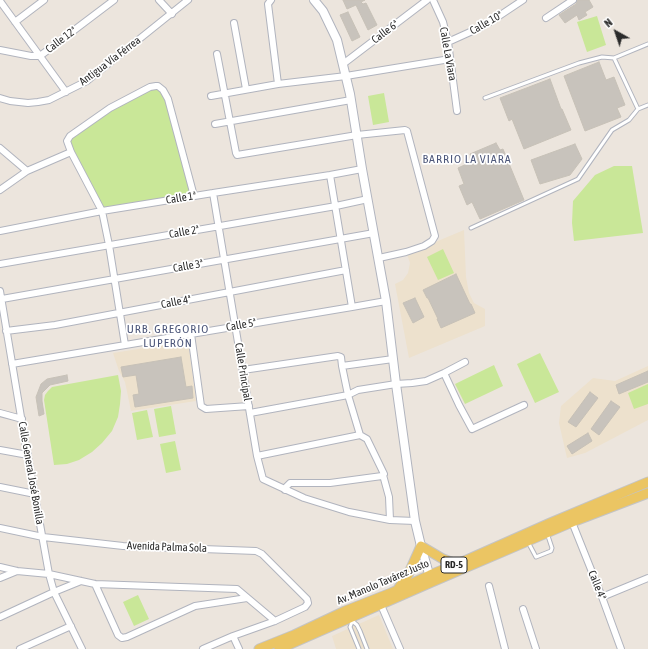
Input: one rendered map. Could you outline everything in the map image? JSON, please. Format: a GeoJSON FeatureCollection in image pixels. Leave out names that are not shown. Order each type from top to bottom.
{"type":"FeatureCollection","features":[{"type":"Feature","properties":{"kind":"main road","name":"Av. Manolo Tavárez Justo"},"geometry":{"type":"LineString","coordinates":[[259,649],[294,635],[381,605],[456,564],[648,482]]}},
{"type":"Feature","properties":{"kind":"main road","name":"Av. Manolo Tavárez Justo"},"geometry":{"type":"LineString","coordinates":[[279,649],[349,617],[397,590],[431,579],[528,542],[572,522],[648,493]]}},
{"type":"Feature","properties":{"kind":"main road"},"geometry":{"type":"LineString","coordinates":[[397,590],[408,575],[421,546],[443,559],[456,564]]}},
{"type":"Feature","properties":{"kind":"street"},"geometry":{"type":"LineString","coordinates":[[0,0],[66,92]]}},
{"type":"Feature","properties":{"kind":"street"},"geometry":{"type":"LineString","coordinates":[[15,22],[44,0]]}},
{"type":"Feature","properties":{"kind":"street","name":"Calle 12ª"},"geometry":{"type":"LineString","coordinates":[[0,50],[31,56],[40,56],[114,0]]}},
{"type":"Feature","properties":{"kind":"street"},"geometry":{"type":"LineString","coordinates":[[159,0],[172,14]]}},
{"type":"Feature","properties":{"kind":"street","name":"Antigua Vía Férrea"},"geometry":{"type":"LineString","coordinates":[[0,98],[28,103],[49,100],[66,92],[87,81],[188,0]]}},
{"type":"Feature","properties":{"kind":"street"},"geometry":{"type":"LineString","coordinates":[[271,0],[268,4],[278,84]]}},
{"type":"Feature","properties":{"kind":"street"},"geometry":{"type":"LineString","coordinates":[[314,0],[323,12],[337,40],[351,100],[386,301],[415,522],[431,579]]}},
{"type":"Feature","properties":{"kind":"street","name":"Calle 6ª"},"geometry":{"type":"LineString","coordinates":[[343,64],[427,0]]}},
{"type":"Feature","properties":{"kind":"street","name":"Calle La Viara"},"geometry":{"type":"LineString","coordinates":[[433,0],[443,22],[448,42],[457,111]]}},
{"type":"Feature","properties":{"kind":"street","name":"Calle 10ª"},"geometry":{"type":"LineString","coordinates":[[448,42],[479,28],[523,0]]}},
{"type":"Feature","properties":{"kind":"street"},"geometry":{"type":"LineString","coordinates":[[546,18],[573,0]]}},
{"type":"Feature","properties":{"kind":"street"},"geometry":{"type":"LineString","coordinates":[[234,24],[246,89]]}},
{"type":"Feature","properties":{"kind":"street"},"geometry":{"type":"LineString","coordinates":[[217,54],[237,155],[357,135],[407,131],[436,236],[432,241],[424,246],[379,258]]}},
{"type":"Feature","properties":{"kind":"street"},"geometry":{"type":"LineString","coordinates":[[211,96],[278,84],[346,76],[450,59]]}},
{"type":"Feature","properties":{"kind":"street"},"geometry":{"type":"LineString","coordinates":[[125,345],[102,211],[71,152],[67,141],[70,136],[80,128],[110,108],[150,87],[158,86],[163,90],[168,99],[194,196]]}},
{"type":"Feature","properties":{"kind":"street"},"geometry":{"type":"LineString","coordinates":[[215,124],[351,100]]}},
{"type":"Feature","properties":{"kind":"street"},"geometry":{"type":"LineString","coordinates":[[0,148],[27,170]]}},
{"type":"Feature","properties":{"kind":"street"},"geometry":{"type":"LineString","coordinates":[[0,190],[27,170],[71,152]]}},
{"type":"Feature","properties":{"kind":"street","name":"Calle 1ª"},"geometry":{"type":"LineString","coordinates":[[0,231],[102,211],[330,175],[362,168]]}},
{"type":"Feature","properties":{"kind":"street"},"geometry":{"type":"LineString","coordinates":[[330,175],[352,307]]}},
{"type":"Feature","properties":{"kind":"street","name":"Calle Principal"},"geometry":{"type":"LineString","coordinates":[[213,193],[257,456],[263,480],[285,490]]}},
{"type":"Feature","properties":{"kind":"street","name":"Calle 2ª"},"geometry":{"type":"LineString","coordinates":[[0,264],[336,206],[368,199]]}},
{"type":"Feature","properties":{"kind":"street","name":"Calle 3ª"},"geometry":{"type":"LineString","coordinates":[[2,299],[374,233]]}},
{"type":"Feature","properties":{"kind":"street","name":"Calle 4ª"},"geometry":{"type":"LineString","coordinates":[[6,331],[56,325],[346,270]]}},
{"type":"Feature","properties":{"kind":"street","name":"Calle General José Bonilla"},"geometry":{"type":"LineString","coordinates":[[0,291],[49,574],[54,592],[82,649]]}},
{"type":"Feature","properties":{"kind":"street","name":"Calle 5ª"},"geometry":{"type":"LineString","coordinates":[[12,364],[386,301]]}},
{"type":"Feature","properties":{"kind":"street"},"geometry":{"type":"LineString","coordinates":[[191,334],[201,406],[206,409],[249,406]]}},
{"type":"Feature","properties":{"kind":"street"},"geometry":{"type":"LineString","coordinates":[[243,370],[338,356],[341,357],[348,395],[360,435]]}},
{"type":"Feature","properties":{"kind":"street"},"geometry":{"type":"LineString","coordinates":[[342,366],[393,359]]}},
{"type":"Feature","properties":{"kind":"street"},"geometry":{"type":"LineString","coordinates":[[250,413],[348,395],[358,390],[426,381],[465,362]]}},
{"type":"Feature","properties":{"kind":"street"},"geometry":{"type":"LineString","coordinates":[[444,373],[472,429],[524,405]]}},
{"type":"Feature","properties":{"kind":"street"},"geometry":{"type":"LineString","coordinates":[[0,413],[22,419]]}},
{"type":"Feature","properties":{"kind":"street"},"geometry":{"type":"LineString","coordinates":[[257,456],[360,435],[367,439],[384,474],[389,497],[390,520]]}},
{"type":"Feature","properties":{"kind":"street"},"geometry":{"type":"LineString","coordinates":[[0,450],[28,455]]}},
{"type":"Feature","properties":{"kind":"street"},"geometry":{"type":"LineString","coordinates":[[383,475],[330,482],[290,483],[286,486],[285,490],[304,498],[349,512],[390,520],[415,522]]}},
{"type":"Feature","properties":{"kind":"street"},"geometry":{"type":"LineString","coordinates":[[0,487],[35,494]]}},
{"type":"Feature","properties":{"kind":"street","name":"Calle 4ª"},"geometry":{"type":"LineString","coordinates":[[572,522],[621,649]]}},
{"type":"Feature","properties":{"kind":"street","name":"Avenida Palma Sola"},"geometry":{"type":"LineString","coordinates":[[0,528],[43,537],[123,546],[256,551],[262,554],[307,599],[308,603],[305,607],[275,621]]}},
{"type":"Feature","properties":{"kind":"street"},"geometry":{"type":"LineString","coordinates":[[0,567],[17,571],[49,574],[95,584],[237,589],[275,621]]}},
{"type":"Feature","properties":{"kind":"street"},"geometry":{"type":"LineString","coordinates":[[0,578],[17,571]]}},
{"type":"Feature","properties":{"kind":"street"},"geometry":{"type":"LineString","coordinates":[[602,597],[648,578]]}},
{"type":"Feature","properties":{"kind":"street"},"geometry":{"type":"LineString","coordinates":[[0,617],[82,581]]}},
{"type":"Feature","properties":{"kind":"street"},"geometry":{"type":"LineString","coordinates":[[95,584],[118,635],[122,638],[195,606],[247,598]]}},
{"type":"Feature","properties":{"kind":"street"},"geometry":{"type":"LineString","coordinates":[[489,586],[506,649]]}},
{"type":"Feature","properties":{"kind":"street"},"geometry":{"type":"LineString","coordinates":[[381,605],[400,649]]}},
{"type":"Feature","properties":{"kind":"street"},"geometry":{"type":"LineString","coordinates":[[523,609],[536,649]]}},
{"type":"Feature","properties":{"kind":"street"},"geometry":{"type":"LineString","coordinates":[[203,649],[275,621]]}},
{"type":"Feature","properties":{"kind":"street"},"geometry":{"type":"LineString","coordinates":[[20,649],[72,626]]}},
{"type":"Feature","properties":{"kind":"street"},"geometry":{"type":"LineString","coordinates":[[234,636],[240,649]]}},
{"type":"Feature","properties":{"kind":"lane"},"geometry":{"type":"LineString","coordinates":[[485,98],[579,62],[602,57],[614,58],[648,44]]}},
{"type":"Feature","properties":{"kind":"lane"},"geometry":{"type":"LineString","coordinates":[[614,58],[638,109]]}},
{"type":"Feature","properties":{"kind":"lane"},"geometry":{"type":"LineString","coordinates":[[471,228],[578,179],[612,130],[629,120],[638,109],[648,105]]}},
{"type":"Feature","properties":{"kind":"lane"},"geometry":{"type":"LineString","coordinates":[[528,542],[536,557],[551,551],[552,548],[547,533]]}},
{"type":"Feature","properties":{"kind":"lane"},"geometry":{"type":"LineString","coordinates":[[349,617],[350,627],[358,649]]}},
{"type":"Feature","properties":{"kind":"lane"},"geometry":{"type":"LineString","coordinates":[[349,617],[357,625],[367,649]]}},
{"type":"Feature","properties":{"kind":"shaded area"},"geometry":{"type":"Polygon","coordinates":[[[464,230],[466,277],[469,293],[474,303],[485,309],[485,326],[409,358],[395,284],[403,280],[408,273],[410,263],[407,254],[464,230]]]}},
{"type":"Feature","properties":{"kind":"shaded area"},"geometry":{"type":"Polygon","coordinates":[[[188,341],[196,401],[131,411],[125,382],[119,371],[113,353],[188,341]]]}},
{"type":"Feature","properties":{"kind":"shaded area"},"geometry":{"type":"Polygon","coordinates":[[[648,366],[648,420],[585,453],[567,458],[559,423],[561,406],[593,378],[615,381],[648,366]]]}},
{"type":"Feature","properties":{"kind":"shaded area"},"geometry":{"type":"Polygon","coordinates":[[[379,615],[393,649],[336,649],[332,636],[379,615]]]}},
{"type":"Feature","properties":{"kind":"green space"},"geometry":{"type":"Polygon","coordinates":[[[597,16],[606,45],[587,52],[577,22],[597,16]]]}},
{"type":"Feature","properties":{"kind":"green space"},"geometry":{"type":"Polygon","coordinates":[[[150,87],[163,90],[194,196],[102,211],[68,146],[70,136],[80,128],[150,87]]]}},
{"type":"Feature","properties":{"kind":"green space"},"geometry":{"type":"Polygon","coordinates":[[[384,93],[389,122],[373,125],[368,96],[384,93]]]}},
{"type":"Feature","properties":{"kind":"green space"},"geometry":{"type":"Polygon","coordinates":[[[614,166],[632,166],[643,233],[574,241],[572,223],[573,201],[595,175],[614,166]]]}},
{"type":"Feature","properties":{"kind":"green space"},"geometry":{"type":"Polygon","coordinates":[[[443,249],[454,273],[438,280],[427,257],[443,249]]]}},
{"type":"Feature","properties":{"kind":"green space"},"geometry":{"type":"Polygon","coordinates":[[[540,353],[559,392],[535,403],[517,364],[540,353]]]}},
{"type":"Feature","properties":{"kind":"green space"},"geometry":{"type":"Polygon","coordinates":[[[494,365],[503,386],[465,404],[455,384],[494,365]]]}},
{"type":"Feature","properties":{"kind":"green space"},"geometry":{"type":"Polygon","coordinates":[[[118,375],[121,391],[120,404],[118,417],[112,431],[92,452],[79,460],[67,464],[54,465],[44,400],[45,395],[52,387],[118,375]]]}},
{"type":"Feature","properties":{"kind":"green space"},"geometry":{"type":"Polygon","coordinates":[[[648,384],[648,404],[634,409],[628,393],[648,384]]]}},
{"type":"Feature","properties":{"kind":"green space"},"geometry":{"type":"Polygon","coordinates":[[[171,406],[176,434],[159,437],[154,409],[171,406]]]}},
{"type":"Feature","properties":{"kind":"green space"},"geometry":{"type":"Polygon","coordinates":[[[147,410],[153,437],[137,440],[132,413],[147,410]]]}},
{"type":"Feature","properties":{"kind":"green space"},"geometry":{"type":"Polygon","coordinates":[[[175,441],[181,470],[166,473],[160,444],[175,441]]]}},
{"type":"Feature","properties":{"kind":"green space"},"geometry":{"type":"Polygon","coordinates":[[[138,595],[149,619],[134,626],[123,602],[138,595]]]}},
{"type":"Feature","properties":{"kind":"building"},"geometry":{"type":"Polygon","coordinates":[[[343,0],[365,0],[361,2],[363,4],[366,3],[377,25],[368,30],[356,5],[347,9],[343,0]]]}},
{"type":"Feature","properties":{"kind":"building"},"geometry":{"type":"Polygon","coordinates":[[[578,0],[589,0],[593,7],[585,12],[587,15],[579,20],[577,15],[565,23],[559,15],[576,4],[578,0]]]}},
{"type":"Feature","properties":{"kind":"building"},"geometry":{"type":"Polygon","coordinates":[[[348,12],[360,37],[352,41],[340,15],[348,12]]]}},
{"type":"Feature","properties":{"kind":"building"},"geometry":{"type":"Polygon","coordinates":[[[599,62],[606,80],[614,77],[625,105],[617,108],[621,117],[585,131],[564,76],[599,62]]]}},
{"type":"Feature","properties":{"kind":"building"},"geometry":{"type":"Polygon","coordinates":[[[550,79],[561,109],[571,130],[524,149],[512,119],[509,121],[500,98],[550,79]]]}},
{"type":"Feature","properties":{"kind":"building"},"geometry":{"type":"Polygon","coordinates":[[[496,143],[500,150],[503,149],[524,200],[480,219],[472,202],[467,205],[459,186],[464,184],[458,168],[473,161],[470,154],[496,143]]]}},
{"type":"Feature","properties":{"kind":"building"},"geometry":{"type":"Polygon","coordinates":[[[575,144],[582,159],[570,175],[540,184],[531,160],[575,144]]]}},
{"type":"Feature","properties":{"kind":"building"},"geometry":{"type":"Polygon","coordinates":[[[456,274],[475,313],[441,328],[423,290],[456,274]]]}},
{"type":"Feature","properties":{"kind":"building"},"geometry":{"type":"Polygon","coordinates":[[[415,298],[424,317],[413,323],[403,303],[415,298]]]}},
{"type":"Feature","properties":{"kind":"building"},"geometry":{"type":"Polygon","coordinates":[[[181,357],[186,387],[192,386],[193,398],[135,407],[133,395],[139,394],[136,375],[123,377],[121,367],[181,357]]]}},
{"type":"Feature","properties":{"kind":"building"},"geometry":{"type":"Polygon","coordinates":[[[648,371],[648,382],[619,394],[616,385],[648,371]]]}},
{"type":"Feature","properties":{"kind":"building"},"geometry":{"type":"Polygon","coordinates":[[[67,375],[68,381],[50,385],[42,393],[44,414],[39,416],[36,397],[41,384],[47,379],[67,375]]]}},
{"type":"Feature","properties":{"kind":"building"},"geometry":{"type":"Polygon","coordinates":[[[590,392],[598,398],[576,427],[568,422],[590,392]]]}},
{"type":"Feature","properties":{"kind":"building"},"geometry":{"type":"Polygon","coordinates":[[[611,401],[620,407],[599,435],[591,429],[611,401]]]}},
{"type":"Feature","properties":{"kind":"building"},"geometry":{"type":"Polygon","coordinates":[[[588,433],[592,441],[572,454],[567,446],[588,433]]]}},
{"type":"Feature","properties":{"kind":"district","name":"BARRIO LA VIARA"},"geometry":{"type":"Point","coordinates":[467,159]}},
{"type":"Feature","properties":{"kind":"district","name":"URB. GREGORIO LUPERÓN"},"geometry":{"type":"Point","coordinates":[168,336]}}]}
